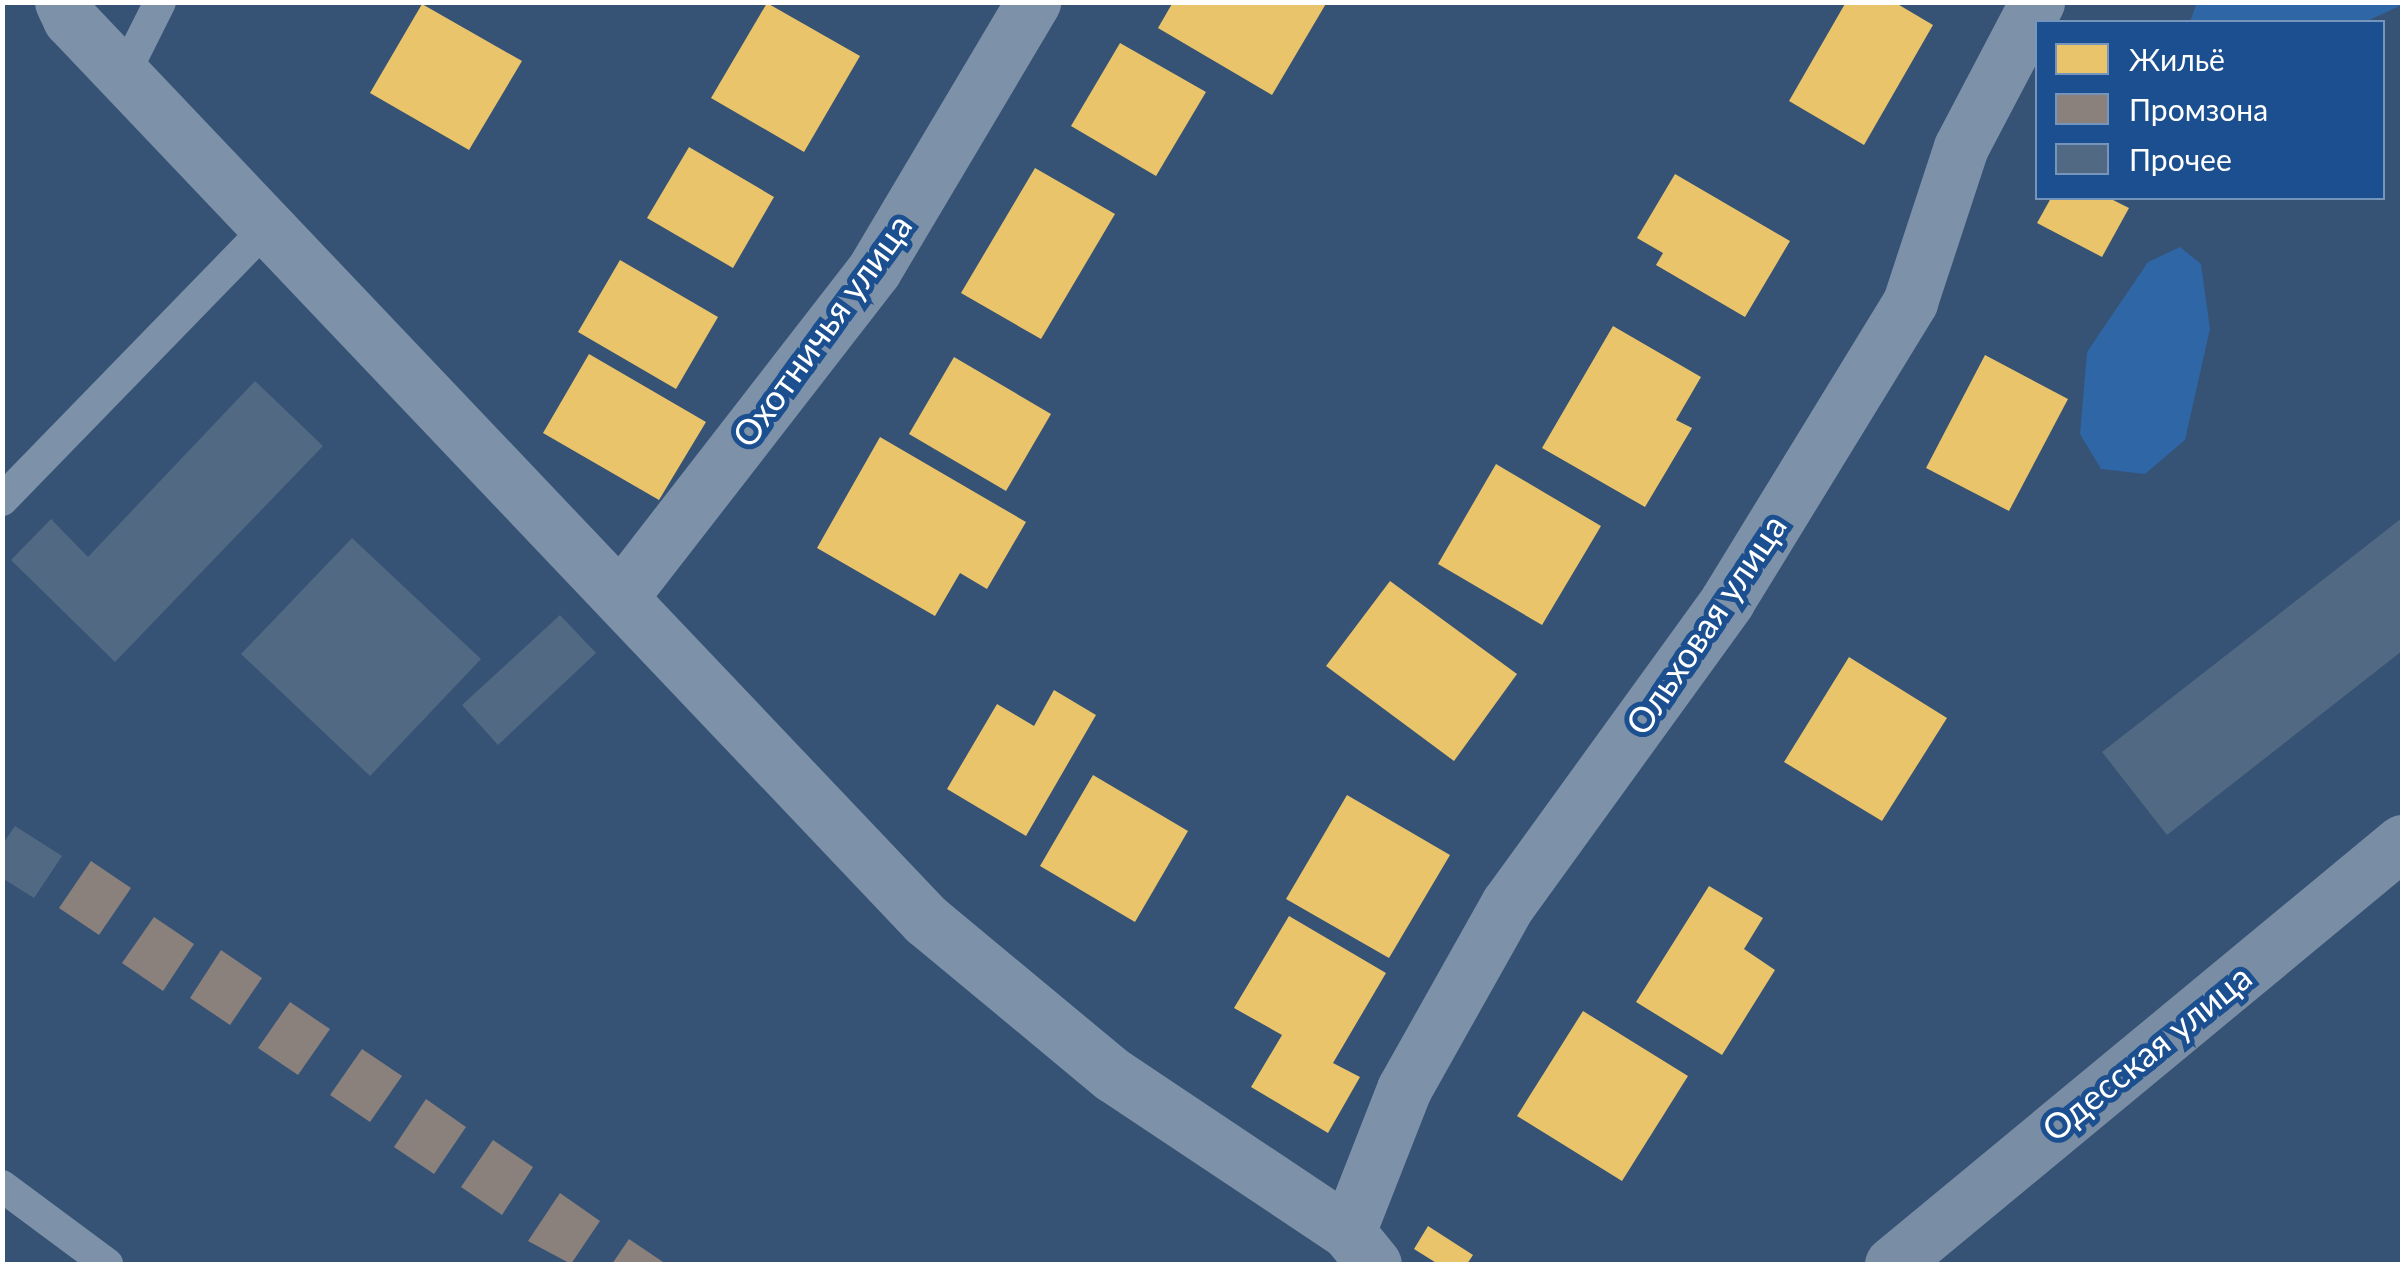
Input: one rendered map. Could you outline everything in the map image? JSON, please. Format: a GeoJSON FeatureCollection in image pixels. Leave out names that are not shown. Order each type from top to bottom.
{"type":"FeatureCollection","features":[{"type":"Feature","properties":{"kind":"main road","name":"Одесская улица"},"geometry":{"type":"LineString","coordinates":[[1892,1264],[2402,842]]}},
{"type":"Feature","properties":{"kind":"street"},"geometry":{"type":"LineString","coordinates":[[62,2],[124,74],[622,594],[926,920],[1113,1075],[1361,1248]]}},
{"type":"Feature","properties":{"kind":"street","name":"Охотничья улица"},"geometry":{"type":"LineString","coordinates":[[622,594],[874,270],[1033,2]]}},
{"type":"Feature","properties":{"kind":"street","name":"Ольховая улица"},"geometry":{"type":"LineString","coordinates":[[1361,1248],[1404,1089],[1508,904],[1727,601],[1910,302],[1960,147],[2038,2]]}},
{"type":"Feature","properties":{"kind":"lane"},"geometry":{"type":"LineString","coordinates":[[124,74],[160,2]]}},
{"type":"Feature","properties":{"kind":"lane"},"geometry":{"type":"LineString","coordinates":[[2,500],[268,226]]}},
{"type":"Feature","properties":{"kind":"lane"},"geometry":{"type":"LineString","coordinates":[[2,1186],[107,1264]]}},
{"type":"Feature","properties":{"kind":"shaded area"},"geometry":{"type":"Polygon","coordinates":[[[2197,2],[2402,2],[2369,20],[2191,20],[2197,2]]]}},
{"type":"Feature","properties":{"kind":"shaded area"},"geometry":{"type":"Polygon","coordinates":[[[2180,247],[2201,264],[2210,329],[2185,440],[2145,474],[2101,469],[2080,434],[2087,352],[2148,262],[2180,247]]]}},
{"type":"Feature","properties":{"kind":"building: Жильё"},"geometry":{"type":"Polygon","coordinates":[[[1173,2],[1327,2],[1272,95],[1158,28],[1173,2]]]}},
{"type":"Feature","properties":{"kind":"building: Жильё"},"geometry":{"type":"Polygon","coordinates":[[[1846,2],[1894,2],[1933,25],[1864,145],[1789,101],[1846,2]]]}},
{"type":"Feature","properties":{"kind":"building: Жильё"},"geometry":{"type":"Polygon","coordinates":[[[767,3],[860,56],[804,152],[711,98],[767,3]]]}},
{"type":"Feature","properties":{"kind":"building: Жильё"},"geometry":{"type":"Polygon","coordinates":[[[422,4],[522,61],[469,150],[370,93],[422,4]]]}},
{"type":"Feature","properties":{"kind":"building: Жильё"},"geometry":{"type":"Polygon","coordinates":[[[1120,43],[1206,92],[1156,176],[1071,126],[1120,43]]]}},
{"type":"Feature","properties":{"kind":"building: Жильё"},"geometry":{"type":"Polygon","coordinates":[[[689,147],[774,197],[733,268],[647,218],[689,147]]]}},
{"type":"Feature","properties":{"kind":"building: Жильё"},"geometry":{"type":"Polygon","coordinates":[[[1035,168],[1115,214],[1041,339],[961,293],[1035,168]]]}},
{"type":"Feature","properties":{"kind":"building: Жильё"},"geometry":{"type":"Polygon","coordinates":[[[1675,174],[1790,241],[1745,317],[1656,265],[1663,253],[1637,238],[1675,174]]]}},
{"type":"Feature","properties":{"kind":"building: Жильё"},"geometry":{"type":"Polygon","coordinates":[[[2050,200],[2113,200],[2129,208],[2102,257],[2037,223],[2050,200]]]}},
{"type":"Feature","properties":{"kind":"building: Жильё"},"geometry":{"type":"Polygon","coordinates":[[[620,260],[718,317],[676,389],[578,332],[620,260]]]}},
{"type":"Feature","properties":{"kind":"building: Жильё"},"geometry":{"type":"Polygon","coordinates":[[[1613,326],[1701,377],[1676,420],[1692,428],[1645,507],[1542,448],[1613,326]]]}},
{"type":"Feature","properties":{"kind":"building: Жильё"},"geometry":{"type":"Polygon","coordinates":[[[589,354],[706,422],[659,500],[543,433],[589,354]]]}},
{"type":"Feature","properties":{"kind":"building: Жильё"},"geometry":{"type":"Polygon","coordinates":[[[1985,355],[2068,399],[2009,511],[1926,468],[1985,355]]]}},
{"type":"Feature","properties":{"kind":"building: Жильё"},"geometry":{"type":"Polygon","coordinates":[[[954,357],[1051,414],[1006,491],[909,434],[954,357]]]}},
{"type":"Feature","properties":{"kind":"building: Жильё"},"geometry":{"type":"Polygon","coordinates":[[[880,437],[1026,522],[987,589],[960,573],[935,616],[817,548],[880,437]]]}},
{"type":"Feature","properties":{"kind":"building: Жильё"},"geometry":{"type":"Polygon","coordinates":[[[1496,464],[1601,526],[1542,625],[1438,564],[1496,464]]]}},
{"type":"Feature","properties":{"kind":"building: Жильё"},"geometry":{"type":"Polygon","coordinates":[[[1390,581],[1517,674],[1454,761],[1326,666],[1390,581]]]}},
{"type":"Feature","properties":{"kind":"building: Жильё"},"geometry":{"type":"Polygon","coordinates":[[[1849,657],[1947,718],[1882,821],[1784,762],[1849,657]]]}},
{"type":"Feature","properties":{"kind":"building: Жильё"},"geometry":{"type":"Polygon","coordinates":[[[1054,690],[1096,715],[1026,836],[947,789],[997,704],[1034,726],[1054,690]]]}},
{"type":"Feature","properties":{"kind":"building: Жильё"},"geometry":{"type":"Polygon","coordinates":[[[1093,775],[1188,831],[1135,922],[1040,866],[1093,775]]]}},
{"type":"Feature","properties":{"kind":"building: Жильё"},"geometry":{"type":"Polygon","coordinates":[[[1347,795],[1450,855],[1389,958],[1286,899],[1347,795]]]}},
{"type":"Feature","properties":{"kind":"building: Жильё"},"geometry":{"type":"Polygon","coordinates":[[[1709,886],[1763,918],[1744,949],[1775,970],[1722,1055],[1636,1002],[1709,886]]]}},
{"type":"Feature","properties":{"kind":"building: Жильё"},"geometry":{"type":"Polygon","coordinates":[[[1289,916],[1386,973],[1333,1063],[1360,1077],[1328,1133],[1251,1087],[1282,1035],[1234,1008],[1289,916]]]}},
{"type":"Feature","properties":{"kind":"building: Жильё"},"geometry":{"type":"Polygon","coordinates":[[[1583,1011],[1688,1076],[1622,1181],[1517,1116],[1583,1011]]]}},
{"type":"Feature","properties":{"kind":"building: Жильё"},"geometry":{"type":"Polygon","coordinates":[[[1428,1226],[1473,1255],[1467,1264],[1438,1264],[1414,1249],[1428,1226]]]}},
{"type":"Feature","properties":{"kind":"building: Промзона"},"geometry":{"type":"Polygon","coordinates":[[[91,861],[131,888],[99,935],[59,908],[91,861]]]}},
{"type":"Feature","properties":{"kind":"building: Промзона"},"geometry":{"type":"Polygon","coordinates":[[[154,917],[194,944],[163,991],[122,963],[154,917]]]}},
{"type":"Feature","properties":{"kind":"building: Промзона"},"geometry":{"type":"Polygon","coordinates":[[[221,950],[262,978],[230,1025],[190,998],[221,950]]]}},
{"type":"Feature","properties":{"kind":"building: Промзона"},"geometry":{"type":"Polygon","coordinates":[[[290,1002],[330,1029],[298,1075],[258,1048],[290,1002]]]}},
{"type":"Feature","properties":{"kind":"building: Промзона"},"geometry":{"type":"Polygon","coordinates":[[[362,1049],[402,1076],[370,1122],[330,1095],[362,1049]]]}},
{"type":"Feature","properties":{"kind":"building: Промзона"},"geometry":{"type":"Polygon","coordinates":[[[426,1099],[466,1127],[434,1174],[394,1147],[426,1099]]]}},
{"type":"Feature","properties":{"kind":"building: Промзона"},"geometry":{"type":"Polygon","coordinates":[[[493,1140],[533,1167],[502,1215],[461,1187],[493,1140]]]}},
{"type":"Feature","properties":{"kind":"building: Промзона"},"geometry":{"type":"Polygon","coordinates":[[[560,1193],[600,1221],[571,1264],[528,1241],[560,1193]]]}},
{"type":"Feature","properties":{"kind":"building: Промзона"},"geometry":{"type":"Polygon","coordinates":[[[629,1239],[666,1264],[612,1264],[629,1239]]]}},
{"type":"Feature","properties":{"kind":"building: Прочее"},"geometry":{"type":"Polygon","coordinates":[[[255,381],[323,446],[115,662],[11,560],[51,519],[88,557],[255,381]]]}},
{"type":"Feature","properties":{"kind":"building: Прочее"},"geometry":{"type":"Polygon","coordinates":[[[2402,518],[2402,651],[2167,835],[2102,752],[2402,518]]]}},
{"type":"Feature","properties":{"kind":"building: Прочее"},"geometry":{"type":"Polygon","coordinates":[[[352,538],[481,659],[370,776],[241,654],[352,538]]]}},
{"type":"Feature","properties":{"kind":"building: Прочее"},"geometry":{"type":"Polygon","coordinates":[[[560,615],[596,653],[498,745],[462,705],[560,615]]]}},
{"type":"Feature","properties":{"kind":"building: Прочее"},"geometry":{"type":"Polygon","coordinates":[[[15,826],[62,856],[34,898],[2,878],[2,845],[15,826]]]}}]}
